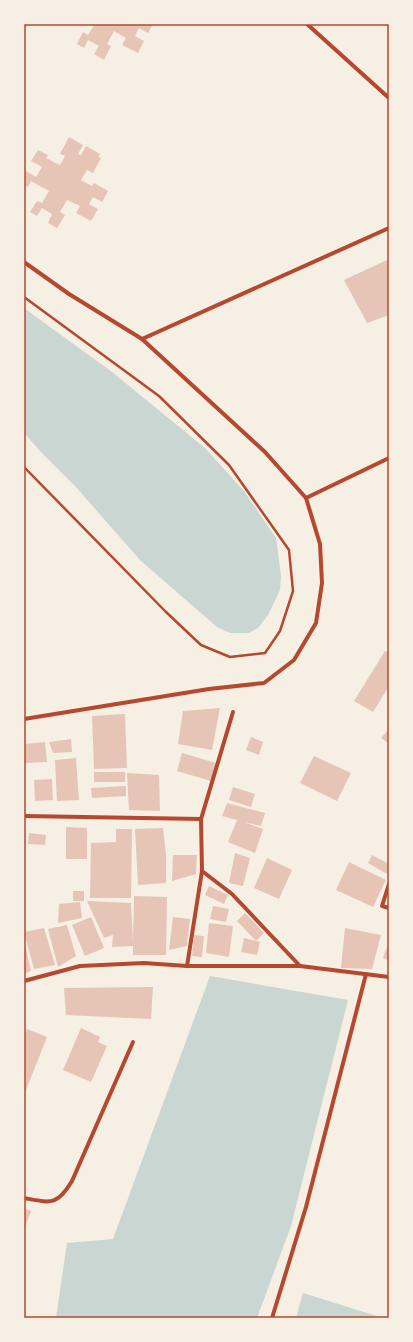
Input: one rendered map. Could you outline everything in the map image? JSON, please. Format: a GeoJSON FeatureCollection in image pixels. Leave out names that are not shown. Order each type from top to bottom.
{"type":"FeatureCollection","features":[{"type":"Feature","properties":{"kind":"street"},"geometry":{"type":"LineString","coordinates":[[307,24],[389,98]]}},
{"type":"Feature","properties":{"kind":"street"},"geometry":{"type":"LineString","coordinates":[[142,338],[389,228]]}},
{"type":"Feature","properties":{"kind":"street"},"geometry":{"type":"LineString","coordinates":[[24,262],[69,294],[142,338],[265,452],[306,498],[320,544],[322,583],[316,623],[294,660],[264,683],[209,689],[24,718]]}},
{"type":"Feature","properties":{"kind":"street"},"geometry":{"type":"LineString","coordinates":[[306,498],[389,458]]}},
{"type":"Feature","properties":{"kind":"street"},"geometry":{"type":"LineString","coordinates":[[187,966],[202,871],[200,819],[233,712]]}},
{"type":"Feature","properties":{"kind":"street"},"geometry":{"type":"LineString","coordinates":[[24,816],[200,819]]}},
{"type":"Feature","properties":{"kind":"street"},"geometry":{"type":"LineString","coordinates":[[202,871],[232,894],[300,966]]}},
{"type":"Feature","properties":{"kind":"street"},"geometry":{"type":"LineString","coordinates":[[389,884],[382,906],[389,908]]}},
{"type":"Feature","properties":{"kind":"street"},"geometry":{"type":"LineString","coordinates":[[24,981],[80,966],[144,963],[187,966],[300,966],[389,977]]}},
{"type":"Feature","properties":{"kind":"street"},"geometry":{"type":"LineString","coordinates":[[272,1318],[306,1207],[366,974]]}},
{"type":"Feature","properties":{"kind":"street"},"geometry":{"type":"LineString","coordinates":[[24,1198],[47,1202],[57,1201],[65,1193],[72,1181],[133,1042]]}},
{"type":"Feature","properties":{"kind":"path"},"geometry":{"type":"LineString","coordinates":[[24,298],[159,396],[229,465],[289,550],[293,591],[280,631],[265,653],[230,657],[201,645],[166,612],[24,467]]}},
{"type":"Feature","properties":{"kind":"shaded area"},"geometry":{"type":"Polygon","coordinates":[[[24,308],[112,372],[205,448],[244,491],[276,538],[281,576],[280,590],[268,615],[258,628],[249,633],[230,633],[217,627],[140,560],[75,486],[24,433],[24,308]]]}},
{"type":"Feature","properties":{"kind":"shaded area"},"geometry":{"type":"Polygon","coordinates":[[[210,976],[348,1000],[291,1226],[257,1318],[56,1318],[67,1243],[113,1239],[210,976]]]}},
{"type":"Feature","properties":{"kind":"shaded area"},"geometry":{"type":"Polygon","coordinates":[[[303,1293],[383,1318],[296,1318],[303,1293]]]}},
{"type":"Feature","properties":{"kind":"building"},"geometry":{"type":"Polygon","coordinates":[[[95,24],[153,24],[148,33],[139,28],[135,36],[144,41],[138,53],[122,45],[126,38],[114,31],[107,44],[111,46],[104,60],[94,54],[99,46],[88,40],[84,48],[77,44],[83,32],[88,35],[95,24]]]}},
{"type":"Feature","properties":{"kind":"building"},"geometry":{"type":"Polygon","coordinates":[[[69,137],[83,145],[78,154],[81,155],[86,146],[100,154],[98,157],[101,158],[93,173],[87,170],[81,180],[92,186],[94,183],[108,191],[102,202],[93,197],[89,204],[98,209],[91,221],[76,213],[80,206],[67,200],[60,212],[65,215],[57,228],[48,223],[52,214],[42,208],[37,216],[30,212],[37,201],[42,203],[49,191],[31,181],[28,187],[24,185],[24,170],[36,177],[42,167],[31,161],[38,150],[48,155],[46,158],[60,165],[65,156],[60,154],[69,137]]]}},
{"type":"Feature","properties":{"kind":"building"},"geometry":{"type":"Polygon","coordinates":[[[389,259],[389,315],[367,323],[344,280],[389,259]]]}},
{"type":"Feature","properties":{"kind":"building"},"geometry":{"type":"Polygon","coordinates":[[[385,651],[389,653],[389,686],[373,712],[354,701],[385,651]]]}},
{"type":"Feature","properties":{"kind":"building"},"geometry":{"type":"Polygon","coordinates":[[[220,708],[212,750],[178,744],[183,711],[220,708]]]}},
{"type":"Feature","properties":{"kind":"building"},"geometry":{"type":"Polygon","coordinates":[[[125,714],[127,768],[94,769],[92,716],[125,714]]]}},
{"type":"Feature","properties":{"kind":"building"},"geometry":{"type":"Polygon","coordinates":[[[389,729],[389,744],[381,738],[389,729]]]}},
{"type":"Feature","properties":{"kind":"building"},"geometry":{"type":"Polygon","coordinates":[[[251,737],[263,742],[259,755],[246,750],[251,737]]]}},
{"type":"Feature","properties":{"kind":"building"},"geometry":{"type":"Polygon","coordinates":[[[71,739],[72,752],[53,753],[49,742],[71,739]]]}},
{"type":"Feature","properties":{"kind":"building"},"geometry":{"type":"Polygon","coordinates":[[[45,742],[47,762],[25,763],[24,744],[45,742]]]}},
{"type":"Feature","properties":{"kind":"building"},"geometry":{"type":"Polygon","coordinates":[[[182,753],[216,763],[211,781],[177,771],[182,753]]]}},
{"type":"Feature","properties":{"kind":"building"},"geometry":{"type":"Polygon","coordinates":[[[314,756],[351,773],[337,801],[300,783],[314,756]]]}},
{"type":"Feature","properties":{"kind":"building"},"geometry":{"type":"Polygon","coordinates":[[[76,758],[79,800],[57,801],[55,760],[76,758]]]}},
{"type":"Feature","properties":{"kind":"building"},"geometry":{"type":"Polygon","coordinates":[[[94,772],[125,772],[125,782],[94,782],[94,772]]]}},
{"type":"Feature","properties":{"kind":"building"},"geometry":{"type":"Polygon","coordinates":[[[127,773],[159,775],[160,811],[129,810],[127,773]]]}},
{"type":"Feature","properties":{"kind":"building"},"geometry":{"type":"Polygon","coordinates":[[[52,779],[53,800],[35,801],[34,780],[52,779]]]}},
{"type":"Feature","properties":{"kind":"building"},"geometry":{"type":"Polygon","coordinates":[[[126,786],[126,796],[92,798],[91,788],[126,786]]]}},
{"type":"Feature","properties":{"kind":"building"},"geometry":{"type":"Polygon","coordinates":[[[233,787],[255,794],[251,807],[229,800],[233,787]]]}},
{"type":"Feature","properties":{"kind":"building"},"geometry":{"type":"Polygon","coordinates":[[[227,803],[265,813],[261,826],[244,822],[263,829],[255,853],[228,842],[237,820],[222,816],[227,803]]]}},
{"type":"Feature","properties":{"kind":"building"},"geometry":{"type":"Polygon","coordinates":[[[66,827],[87,828],[87,859],[66,859],[66,827]]]}},
{"type":"Feature","properties":{"kind":"building"},"geometry":{"type":"Polygon","coordinates":[[[163,828],[166,854],[166,883],[138,885],[135,829],[163,828]]]}},
{"type":"Feature","properties":{"kind":"building"},"geometry":{"type":"Polygon","coordinates":[[[116,829],[132,829],[131,898],[90,898],[91,843],[116,842],[116,829]]]}},
{"type":"Feature","properties":{"kind":"building"},"geometry":{"type":"Polygon","coordinates":[[[29,833],[46,835],[45,845],[28,844],[29,833]]]}},
{"type":"Feature","properties":{"kind":"building"},"geometry":{"type":"Polygon","coordinates":[[[235,853],[250,858],[243,886],[229,883],[235,853]]]}},
{"type":"Feature","properties":{"kind":"building"},"geometry":{"type":"Polygon","coordinates":[[[173,855],[197,855],[196,874],[172,881],[173,855]]]}},
{"type":"Feature","properties":{"kind":"building"},"geometry":{"type":"Polygon","coordinates":[[[372,855],[389,864],[387,874],[368,863],[372,855]]]}},
{"type":"Feature","properties":{"kind":"building"},"geometry":{"type":"Polygon","coordinates":[[[267,858],[292,870],[279,899],[254,888],[267,858]]]}},
{"type":"Feature","properties":{"kind":"building"},"geometry":{"type":"Polygon","coordinates":[[[349,862],[386,880],[373,907],[336,890],[349,862]]]}},
{"type":"Feature","properties":{"kind":"building"},"geometry":{"type":"Polygon","coordinates":[[[209,886],[228,895],[224,904],[205,895],[209,886]]]}},
{"type":"Feature","properties":{"kind":"building"},"geometry":{"type":"Polygon","coordinates":[[[73,891],[84,891],[84,901],[73,901],[73,891]]]}},
{"type":"Feature","properties":{"kind":"building"},"geometry":{"type":"Polygon","coordinates":[[[134,896],[167,897],[166,955],[133,955],[133,946],[112,947],[113,935],[104,938],[87,901],[131,903],[133,941],[134,896]]]}},
{"type":"Feature","properties":{"kind":"building"},"geometry":{"type":"Polygon","coordinates":[[[80,902],[82,918],[58,923],[59,904],[80,902]]]}},
{"type":"Feature","properties":{"kind":"building"},"geometry":{"type":"Polygon","coordinates":[[[213,906],[229,909],[226,922],[210,919],[213,906]]]}},
{"type":"Feature","properties":{"kind":"building"},"geometry":{"type":"Polygon","coordinates":[[[245,913],[264,933],[256,941],[237,921],[245,913]]]}},
{"type":"Feature","properties":{"kind":"building"},"geometry":{"type":"Polygon","coordinates":[[[91,917],[104,948],[85,956],[72,925],[91,917]]]}},
{"type":"Feature","properties":{"kind":"building"},"geometry":{"type":"Polygon","coordinates":[[[173,917],[190,919],[187,946],[169,950],[173,917]]]}},
{"type":"Feature","properties":{"kind":"building"},"geometry":{"type":"Polygon","coordinates":[[[209,923],[233,926],[229,957],[206,953],[209,923]]]}},
{"type":"Feature","properties":{"kind":"building"},"geometry":{"type":"Polygon","coordinates":[[[67,925],[76,956],[58,967],[48,929],[67,925]]]}},
{"type":"Feature","properties":{"kind":"building"},"geometry":{"type":"Polygon","coordinates":[[[44,928],[55,965],[34,969],[24,932],[44,928]]]}},
{"type":"Feature","properties":{"kind":"building"},"geometry":{"type":"Polygon","coordinates":[[[345,928],[381,935],[372,969],[341,968],[345,928]]]}},
{"type":"Feature","properties":{"kind":"building"},"geometry":{"type":"Polygon","coordinates":[[[194,935],[204,936],[202,957],[192,956],[194,935]]]}},
{"type":"Feature","properties":{"kind":"building"},"geometry":{"type":"Polygon","coordinates":[[[244,938],[260,942],[257,955],[241,952],[244,938]]]}},
{"type":"Feature","properties":{"kind":"building"},"geometry":{"type":"Polygon","coordinates":[[[24,940],[31,971],[24,974],[24,940]]]}},
{"type":"Feature","properties":{"kind":"building"},"geometry":{"type":"Polygon","coordinates":[[[389,941],[389,961],[383,958],[389,941]]]}},
{"type":"Feature","properties":{"kind":"building"},"geometry":{"type":"Polygon","coordinates":[[[153,987],[151,1019],[66,1015],[64,988],[153,987]]]}},
{"type":"Feature","properties":{"kind":"building"},"geometry":{"type":"Polygon","coordinates":[[[81,1028],[100,1037],[98,1042],[107,1046],[91,1082],[63,1070],[81,1028]]]}},
{"type":"Feature","properties":{"kind":"building"},"geometry":{"type":"Polygon","coordinates":[[[27,1029],[47,1037],[24,1095],[24,1037],[27,1029]]]}},
{"type":"Feature","properties":{"kind":"building"},"geometry":{"type":"Polygon","coordinates":[[[24,1208],[31,1211],[24,1230],[24,1208]]]}}]}
